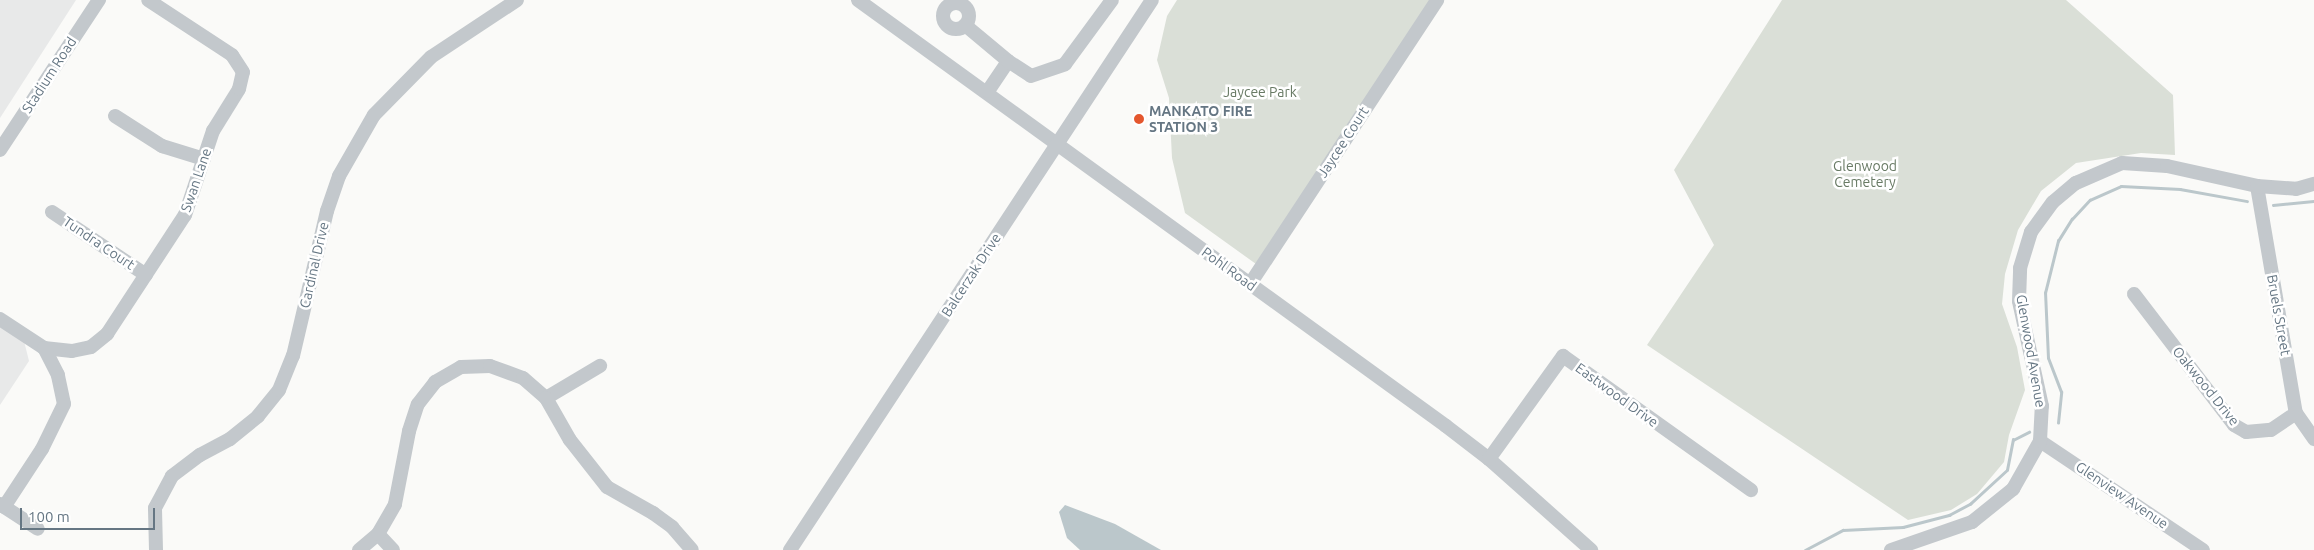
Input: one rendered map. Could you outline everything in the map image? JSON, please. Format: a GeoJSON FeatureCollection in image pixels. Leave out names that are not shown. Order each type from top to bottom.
{"type":"FeatureCollection","features":[{"type":"Feature","properties":{"kind":"street","name":"Stadium Road"},"geometry":{"type":"LineString","coordinates":[[0,150],[99,0]]}},
{"type":"Feature","properties":{"kind":"street","name":"Swan Lane"},"geometry":{"type":"LineString","coordinates":[[44,348],[82,350],[100,342],[185,215],[217,123],[243,80],[241,66],[232,55],[148,0]]}},
{"type":"Feature","properties":{"kind":"street","name":"Cardinal Drive"},"geometry":{"type":"LineString","coordinates":[[156,550],[155,508],[172,476],[200,455],[230,439],[258,416],[279,390],[293,356],[327,211],[339,176],[374,115],[431,57],[517,0]]}},
{"type":"Feature","properties":{"kind":"street","name":"Pohl Road"},"geometry":{"type":"LineString","coordinates":[[858,0],[988,91],[1490,459],[1591,550]]}},
{"type":"Feature","properties":{"kind":"street"},"geometry":{"type":"LineString","coordinates":[[965,25],[1008,61],[1031,76],[1065,64],[1112,0]]}},
{"type":"Feature","properties":{"kind":"street","name":"Balcerzak Drive"},"geometry":{"type":"LineString","coordinates":[[790,550],[1152,0]]}},
{"type":"Feature","properties":{"kind":"street","name":"Jaycee Court"},"geometry":{"type":"LineString","coordinates":[[1250,284],[1437,0]]}},
{"type":"Feature","properties":{"kind":"street"},"geometry":{"type":"LineString","coordinates":[[988,91],[1008,61]]}},
{"type":"Feature","properties":{"kind":"street"},"geometry":{"type":"LineString","coordinates":[[115,116],[162,146],[204,159]]}},
{"type":"Feature","properties":{"kind":"street","name":"Glenwood Avenue"},"geometry":{"type":"LineString","coordinates":[[1891,550],[1972,522],[2013,489],[2040,441],[2042,406],[2019,301],[2020,268],[2031,232],[2053,202],[2076,183],[2122,163],[2167,166],[2257,186],[2296,189],[2314,184]]}},
{"type":"Feature","properties":{"kind":"street","name":"Bruels Street"},"geometry":{"type":"LineString","coordinates":[[2257,186],[2296,413],[2314,439]]}},
{"type":"Feature","properties":{"kind":"street","name":"Tundra Court"},"geometry":{"type":"LineString","coordinates":[[52,212],[146,274]]}},
{"type":"Feature","properties":{"kind":"street","name":"Oakwood Drive"},"geometry":{"type":"LineString","coordinates":[[2134,294],[2234,425],[2246,432],[2271,430],[2296,413]]}},
{"type":"Feature","properties":{"kind":"street"},"geometry":{"type":"LineString","coordinates":[[0,319],[44,348],[58,375],[64,404],[42,449],[2,505],[38,529]]}},
{"type":"Feature","properties":{"kind":"street","name":"Eastwood Drive"},"geometry":{"type":"LineString","coordinates":[[1490,459],[1563,356],[1750,490]]}},
{"type":"Feature","properties":{"kind":"street"},"geometry":{"type":"LineString","coordinates":[[359,550],[378,534],[395,504],[409,431],[418,404],[435,382],[461,367],[490,366],[524,378],[546,398],[570,440],[607,487],[653,513],[672,528],[692,550]]}},
{"type":"Feature","properties":{"kind":"street"},"geometry":{"type":"LineString","coordinates":[[546,398],[600,366]]}},
{"type":"Feature","properties":{"kind":"street","name":"Glenview Avenue"},"geometry":{"type":"LineString","coordinates":[[2040,441],[2203,550]]}},
{"type":"Feature","properties":{"kind":"street"},"geometry":{"type":"LineString","coordinates":[[378,534],[393,550]]}},
{"type":"Feature","properties":{"kind":"shaded area"},"geometry":{"type":"Polygon","coordinates":[[[0,0],[76,0],[0,118],[0,0]]]}},
{"type":"Feature","properties":{"kind":"shaded area"},"geometry":{"type":"Polygon","coordinates":[[[0,326],[24,341],[29,361],[0,405],[0,326]]]}},
{"type":"Feature","properties":{"kind":"shaded area"},"geometry":{"type":"Polygon","coordinates":[[[1065,505],[1115,524],[1161,550],[1080,550],[1067,538],[1059,512],[1065,505]]]}},
{"type":"Feature","properties":{"kind":"green space","name":"Jaycee Park"},"geometry":{"type":"Polygon","coordinates":[[[1177,0],[1431,0],[1256,264],[1185,213],[1172,158],[1169,98],[1157,60],[1167,16],[1177,0]]]}},
{"type":"Feature","properties":{"kind":"green space","name":"Glenwood Cemetery"},"geometry":{"type":"Polygon","coordinates":[[[1782,0],[2066,0],[2173,95],[2175,155],[2141,153],[2076,163],[2041,191],[2018,230],[2005,274],[2002,304],[2017,347],[2025,390],[2009,435],[2004,462],[1977,494],[1951,510],[1908,520],[1647,345],[1714,245],[1674,170],[1782,0]]]}},
{"type":"Feature","properties":{"kind":"waterway"},"geometry":{"type":"LineString","coordinates":[[2058,423],[2061,392],[2048,358],[2045,293],[2058,241],[2072,219],[2090,200],[2121,186],[2180,189],[2247,201]]}},
{"type":"Feature","properties":{"kind":"waterway"},"geometry":{"type":"LineString","coordinates":[[2273,205],[2314,201]]}},
{"type":"Feature","properties":{"kind":"waterway"},"geometry":{"type":"LineString","coordinates":[[1805,550],[1843,530],[1903,527],[1949,515],[1970,504],[2007,470],[2013,440],[2029,432]]}},
{"type":"Feature","properties":{"kind":"place","name":"MANKATO FIRE STATION 3"},"geometry":{"type":"Point","coordinates":[1139,119]}}]}
